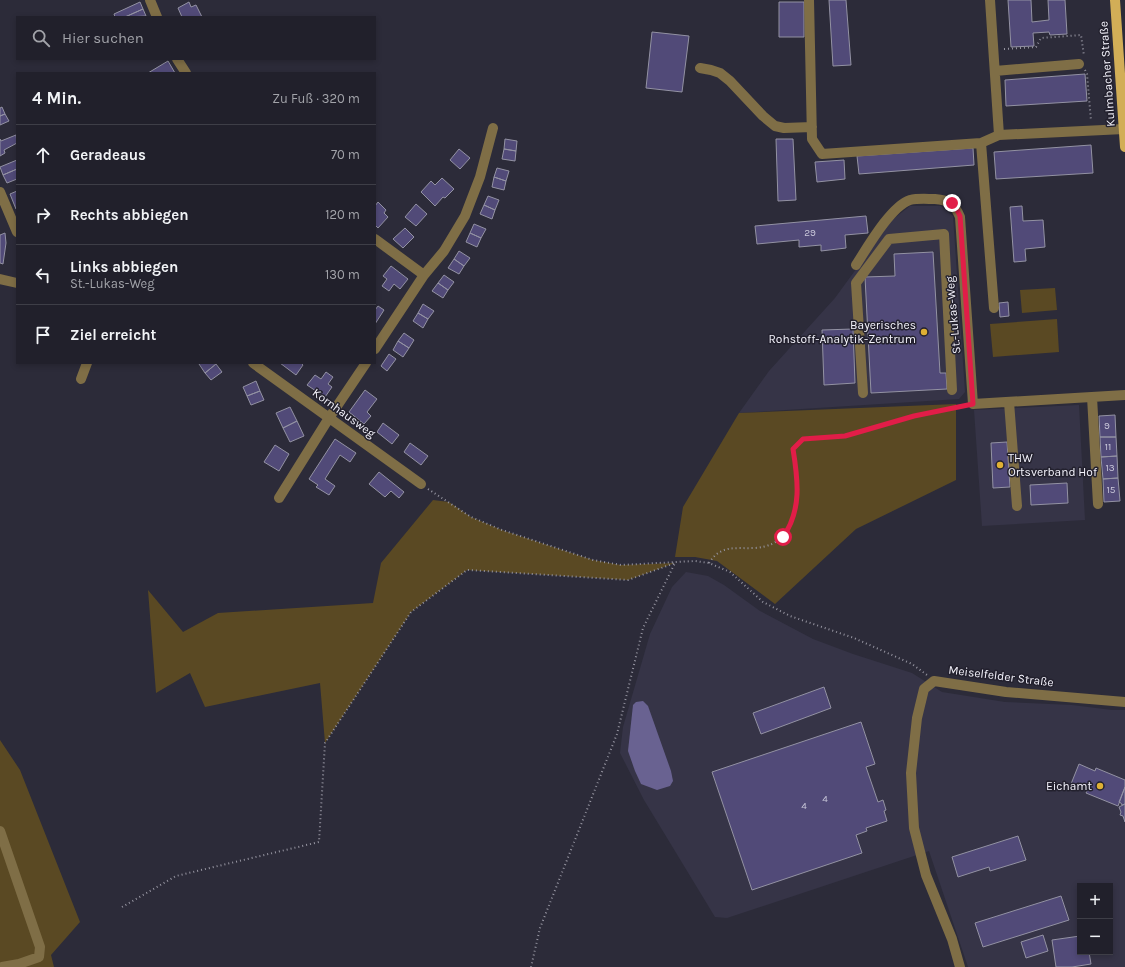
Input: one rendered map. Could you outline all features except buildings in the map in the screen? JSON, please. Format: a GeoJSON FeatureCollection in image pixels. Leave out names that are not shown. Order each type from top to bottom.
{"type":"FeatureCollection","features":[{"type":"Feature","properties":{"kind":"main road","name":"Kulmbacher Straße"},"geometry":{"type":"LineString","coordinates":[[1115,0],[1125,147]]}},
{"type":"Feature","properties":{"kind":"street"},"geometry":{"type":"LineString","coordinates":[[150,0],[158,16]]}},
{"type":"Feature","properties":{"kind":"street"},"geometry":{"type":"LineString","coordinates":[[809,0],[812,139],[822,154],[981,142],[999,135],[1124,129]]}},
{"type":"Feature","properties":{"kind":"street"},"geometry":{"type":"LineString","coordinates":[[990,0],[999,135]]}},
{"type":"Feature","properties":{"kind":"street"},"geometry":{"type":"LineString","coordinates":[[178,60],[185,72]]}},
{"type":"Feature","properties":{"kind":"street"},"geometry":{"type":"LineString","coordinates":[[995,71],[1079,64]]}},
{"type":"Feature","properties":{"kind":"street"},"geometry":{"type":"LineString","coordinates":[[700,68],[720,73],[775,126],[784,128],[812,126]]}},
{"type":"Feature","properties":{"kind":"street"},"geometry":{"type":"LineString","coordinates":[[376,347],[424,275],[444,251],[465,216],[480,177],[493,128]]}},
{"type":"Feature","properties":{"kind":"street"},"geometry":{"type":"LineString","coordinates":[[981,142],[994,308]]}},
{"type":"Feature","properties":{"kind":"street"},"geometry":{"type":"LineString","coordinates":[[0,192],[16,230]]}},
{"type":"Feature","properties":{"kind":"street","name":"St.-Lukas-Weg"},"geometry":{"type":"LineString","coordinates":[[856,265],[890,216],[897,208],[909,200],[921,198],[944,199],[952,203],[960,216],[962,266],[973,404]]}},
{"type":"Feature","properties":{"kind":"street"},"geometry":{"type":"LineString","coordinates":[[863,393],[856,283],[888,239],[944,234],[952,390]]}},
{"type":"Feature","properties":{"kind":"street"},"geometry":{"type":"LineString","coordinates":[[376,240],[424,275]]}},
{"type":"Feature","properties":{"kind":"street"},"geometry":{"type":"LineString","coordinates":[[946,266],[962,266]]}},
{"type":"Feature","properties":{"kind":"street"},"geometry":{"type":"LineString","coordinates":[[0,279],[16,283]]}},
{"type":"Feature","properties":{"kind":"street"},"geometry":{"type":"LineString","coordinates":[[81,379],[86,364]]}},
{"type":"Feature","properties":{"kind":"street","name":"Kornhausweg"},"geometry":{"type":"LineString","coordinates":[[253,364],[421,484]]}},
{"type":"Feature","properties":{"kind":"street"},"geometry":{"type":"LineString","coordinates":[[279,498],[329,418],[365,364]]}},
{"type":"Feature","properties":{"kind":"street"},"geometry":{"type":"LineString","coordinates":[[973,404],[1125,395]]}},
{"type":"Feature","properties":{"kind":"street"},"geometry":{"type":"LineString","coordinates":[[1092,397],[1098,504]]}},
{"type":"Feature","properties":{"kind":"street"},"geometry":{"type":"LineString","coordinates":[[1009,402],[1017,506]]}},
{"type":"Feature","properties":{"kind":"street","name":"Meiselfelder Straße"},"geometry":{"type":"LineString","coordinates":[[960,967],[952,939],[926,875],[914,828],[911,773],[917,718],[924,689],[934,681],[1006,692],[1125,702]]}},
{"type":"Feature","properties":{"kind":"street"},"geometry":{"type":"LineString","coordinates":[[0,831],[40,947],[39,957],[19,964],[2,967]]}},
{"type":"Feature","properties":{"kind":"path"},"geometry":{"type":"LineString","coordinates":[[709,564],[717,554],[729,548],[756,548],[773,543],[783,537],[790,527],[796,511],[798,496],[793,449],[803,439],[845,436],[914,416],[973,404]]}},
{"type":"Feature","properties":{"kind":"path"},"geometry":{"type":"LineString","coordinates":[[421,484],[471,517],[502,530],[593,560],[621,565],[695,561],[709,564],[730,572],[762,602],[790,616],[854,638],[912,664],[934,681]]}},
{"type":"Feature","properties":{"kind":"path"},"geometry":{"type":"LineString","coordinates":[[122,907],[176,876],[319,842],[325,744],[411,612],[467,570],[628,580],[675,563]]}},
{"type":"Feature","properties":{"kind":"path"},"geometry":{"type":"LineString","coordinates":[[531,967],[540,928],[617,734],[643,628],[675,563]]}},
{"type":"Feature","properties":{"kind":"shaded area","name":"Bayerisches Rohstoff-Analytik-Zentrum"},"geometry":{"type":"Polygon","coordinates":[[[910,206],[941,206],[953,216],[965,392],[959,399],[739,413],[769,371],[835,298],[892,220],[910,206]]]}},
{"type":"Feature","properties":{"kind":"shaded area"},"geometry":{"type":"Polygon","coordinates":[[[1055,288],[1057,310],[1022,313],[1020,290],[1055,288]]]}},
{"type":"Feature","properties":{"kind":"shaded area"},"geometry":{"type":"Polygon","coordinates":[[[1057,319],[1059,352],[993,357],[990,324],[1057,319]]]}},
{"type":"Feature","properties":{"kind":"shaded area"},"geometry":{"type":"Polygon","coordinates":[[[956,404],[956,480],[856,529],[775,604],[717,561],[695,557],[675,557],[683,507],[739,413],[956,404]]]}},
{"type":"Feature","properties":{"kind":"shaded area"},"geometry":{"type":"Polygon","coordinates":[[[1079,405],[1085,520],[982,526],[974,410],[1079,405]]]}},
{"type":"Feature","properties":{"kind":"shaded area"},"geometry":{"type":"Polygon","coordinates":[[[433,500],[449,502],[471,517],[502,530],[593,560],[621,565],[675,563],[628,580],[467,570],[411,612],[325,743],[320,683],[205,707],[190,673],[156,693],[148,590],[183,632],[218,613],[373,603],[381,563],[433,500]]]}},
{"type":"Feature","properties":{"kind":"shaded area"},"geometry":{"type":"Polygon","coordinates":[[[686,572],[708,576],[724,585],[760,611],[813,639],[912,673],[942,692],[1005,702],[1072,705],[1112,710],[1125,710],[1125,967],[968,967],[929,851],[727,918],[715,917],[644,800],[620,753],[623,727],[650,634],[672,587],[686,572]]]}},
{"type":"Feature","properties":{"kind":"shaded area"},"geometry":{"type":"Polygon","coordinates":[[[643,701],[648,706],[671,771],[673,781],[670,786],[657,790],[641,784],[628,751],[633,705],[636,702],[643,701]]]}},
{"type":"Feature","properties":{"kind":"shaded area"},"geometry":{"type":"Polygon","coordinates":[[[0,740],[20,770],[80,922],[51,955],[54,967],[0,967],[0,740]]]}},
{"type":"Feature","properties":{"kind":"place","name":"Bayerisches Rohstoff-Analytik-Zentrum"},"geometry":{"type":"Point","coordinates":[924,332]}},
{"type":"Feature","properties":{"kind":"place","name":"THW Ortsverband Hof"},"geometry":{"type":"Point","coordinates":[1000,465]}},
{"type":"Feature","properties":{"kind":"place","name":"Eichamt"},"geometry":{"type":"Point","coordinates":[1100,786]}},
{"type":"Feature","properties":{"kind":"route"},"geometry":{"type":"LineString","coordinates":[[783,537],[790,527],[796,511],[798,496],[793,449],[803,439],[845,436],[914,416],[973,404],[962,266],[960,216],[952,203]]}}]}
